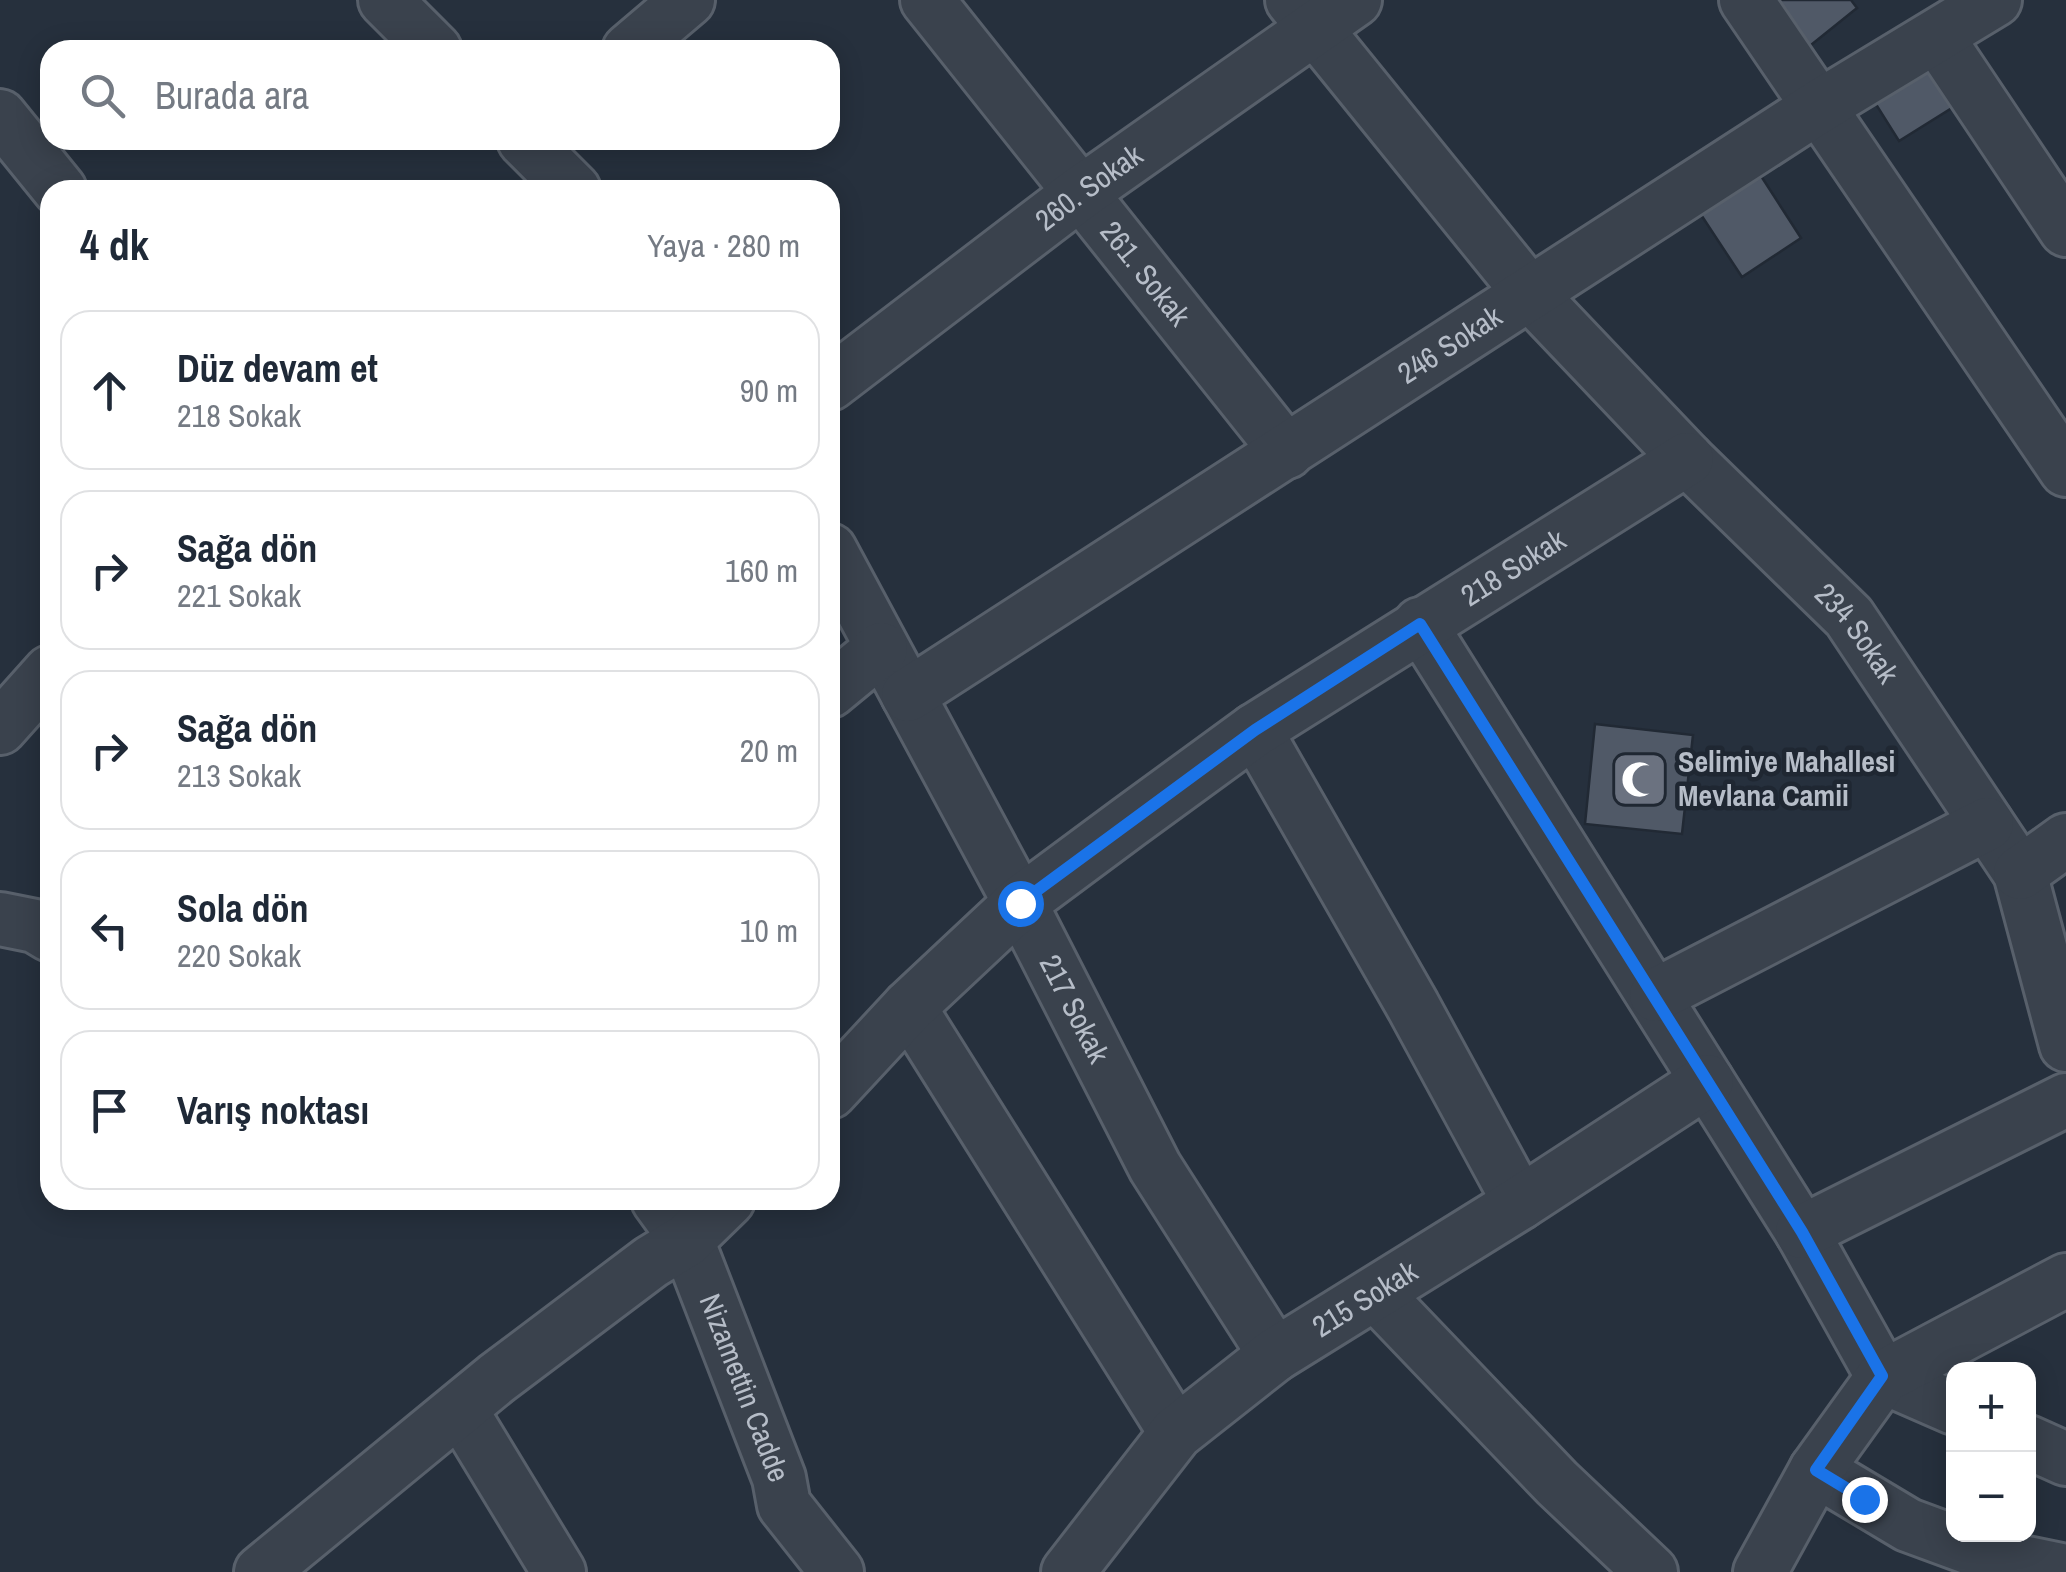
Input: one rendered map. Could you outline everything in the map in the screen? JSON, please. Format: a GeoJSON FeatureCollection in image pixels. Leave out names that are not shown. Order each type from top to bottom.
{"type":"FeatureCollection","features":[{"type":"Feature","properties":{"kind":"street"},"geometry":{"type":"LineString","coordinates":[[385,0],[425,40]]}},
{"type":"Feature","properties":{"kind":"street"},"geometry":{"type":"LineString","coordinates":[[641,40],[688,0]]}},
{"type":"Feature","properties":{"kind":"street","name":"261. Sokak"},"geometry":{"type":"LineString","coordinates":[[927,0],[1287,452]]}},
{"type":"Feature","properties":{"kind":"street"},"geometry":{"type":"LineString","coordinates":[[1746,0],[2066,470]]}},
{"type":"Feature","properties":{"kind":"street","name":"246 Sokak"},"geometry":{"type":"LineString","coordinates":[[908,695],[1820,106],[1995,0]]}},
{"type":"Feature","properties":{"kind":"street","name":"260. Sokak"},"geometry":{"type":"LineString","coordinates":[[840,376],[1322,9]]}},
{"type":"Feature","properties":{"kind":"street","name":"234 Sokak"},"geometry":{"type":"LineString","coordinates":[[1322,9],[1531,294],[1687,459],[1849,618],[2020,873],[2066,1046]]}},
{"type":"Feature","properties":{"kind":"street"},"geometry":{"type":"LineString","coordinates":[[1937,38],[2066,230]]}},
{"type":"Feature","properties":{"kind":"street"},"geometry":{"type":"LineString","coordinates":[[5,132],[51,180]]}},
{"type":"Feature","properties":{"kind":"street"},"geometry":{"type":"LineString","coordinates":[[535,150],[567,180]]}},
{"type":"Feature","properties":{"kind":"street"},"geometry":{"type":"LineString","coordinates":[[573,150],[577,180]]}},
{"type":"Feature","properties":{"kind":"street","name":"218 Sokak"},"geometry":{"type":"LineString","coordinates":[[840,1081],[909,1007],[1020,903],[1255,730],[1687,459]]}},
{"type":"Feature","properties":{"kind":"street","name":"217 Sokak"},"geometry":{"type":"LineString","coordinates":[[840,569],[1020,903],[1155,1168],[1275,1355]]}},
{"type":"Feature","properties":{"kind":"street"},"geometry":{"type":"LineString","coordinates":[[1420,624],[1802,1232],[1882,1376],[1946,1404]]}},
{"type":"Feature","properties":{"kind":"street"},"geometry":{"type":"LineString","coordinates":[[840,683],[881,649]]}},
{"type":"Feature","properties":{"kind":"street"},"geometry":{"type":"LineString","coordinates":[[0,728],[40,683]]}},
{"type":"Feature","properties":{"kind":"street"},"geometry":{"type":"LineString","coordinates":[[1255,730],[1520,1203]]}},
{"type":"Feature","properties":{"kind":"street"},"geometry":{"type":"LineString","coordinates":[[1656,995],[1987,824]]}},
{"type":"Feature","properties":{"kind":"street"},"geometry":{"type":"LineString","coordinates":[[2020,873],[2066,840]]}},
{"type":"Feature","properties":{"kind":"street"},"geometry":{"type":"LineString","coordinates":[[0,919],[40,929]]}},
{"type":"Feature","properties":{"kind":"street"},"geometry":{"type":"LineString","coordinates":[[909,1007],[1176,1433]]}},
{"type":"Feature","properties":{"kind":"street","name":"215 Sokak"},"geometry":{"type":"LineString","coordinates":[[1068,1572],[1176,1433],[1275,1355],[1707,1081]]}},
{"type":"Feature","properties":{"kind":"street"},"geometry":{"type":"LineString","coordinates":[[1802,1232],[2066,1100]]}},
{"type":"Feature","properties":{"kind":"street"},"geometry":{"type":"LineString","coordinates":[[261,1572],[460,1409],[651,1262],[672,1220],[700,1210]]}},
{"type":"Feature","properties":{"kind":"street","name":"Nizamettin Cadde"},"geometry":{"type":"LineString","coordinates":[[672,1220],[779,1478],[784,1505],[837,1572]]}},
{"type":"Feature","properties":{"kind":"street"},"geometry":{"type":"LineString","coordinates":[[1760,1572],[1816,1470],[1882,1376],[2066,1280]]}},
{"type":"Feature","properties":{"kind":"street"},"geometry":{"type":"LineString","coordinates":[[1376,1294],[1557,1483],[1651,1572]]}},
{"type":"Feature","properties":{"kind":"street"},"geometry":{"type":"LineString","coordinates":[[460,1409],[559,1572]]}},
{"type":"Feature","properties":{"kind":"street"},"geometry":{"type":"LineString","coordinates":[[2036,1446],[2066,1459]]}},
{"type":"Feature","properties":{"kind":"street"},"geometry":{"type":"LineString","coordinates":[[1816,1470],[1908,1525],[1992,1556],[2066,1571]]}},
{"type":"Feature","properties":{"kind":"building"},"geometry":{"type":"Polygon","coordinates":[[[1767,0],[1851,0],[1857,8],[1806,49],[1767,0]]]}},
{"type":"Feature","properties":{"kind":"building"},"geometry":{"type":"Polygon","coordinates":[[[1927,63],[1955,106],[1899,141],[1872,98],[1927,63]]]}},
{"type":"Feature","properties":{"kind":"building"},"geometry":{"type":"Polygon","coordinates":[[[1752,162],[1801,238],[1742,277],[1692,201],[1752,162]]]}},
{"type":"Feature","properties":{"kind":"building","name":"Selimiye Mahallesi Mevlana Camii"},"geometry":{"type":"Polygon","coordinates":[[[1595,724],[1693,735],[1682,834],[1585,824],[1595,724]]]}},
{"type":"Feature","properties":{"kind":"place","name":"Selimiye Mahallesi Mevlana Camii"},"geometry":{"type":"Point","coordinates":[1639,779]}},
{"type":"Feature","properties":{"kind":"route"},"geometry":{"type":"LineString","coordinates":[[1020,903],[1255,730],[1420,624],[1802,1232],[1882,1376],[1816,1470],[1864,1499]]}}]}
